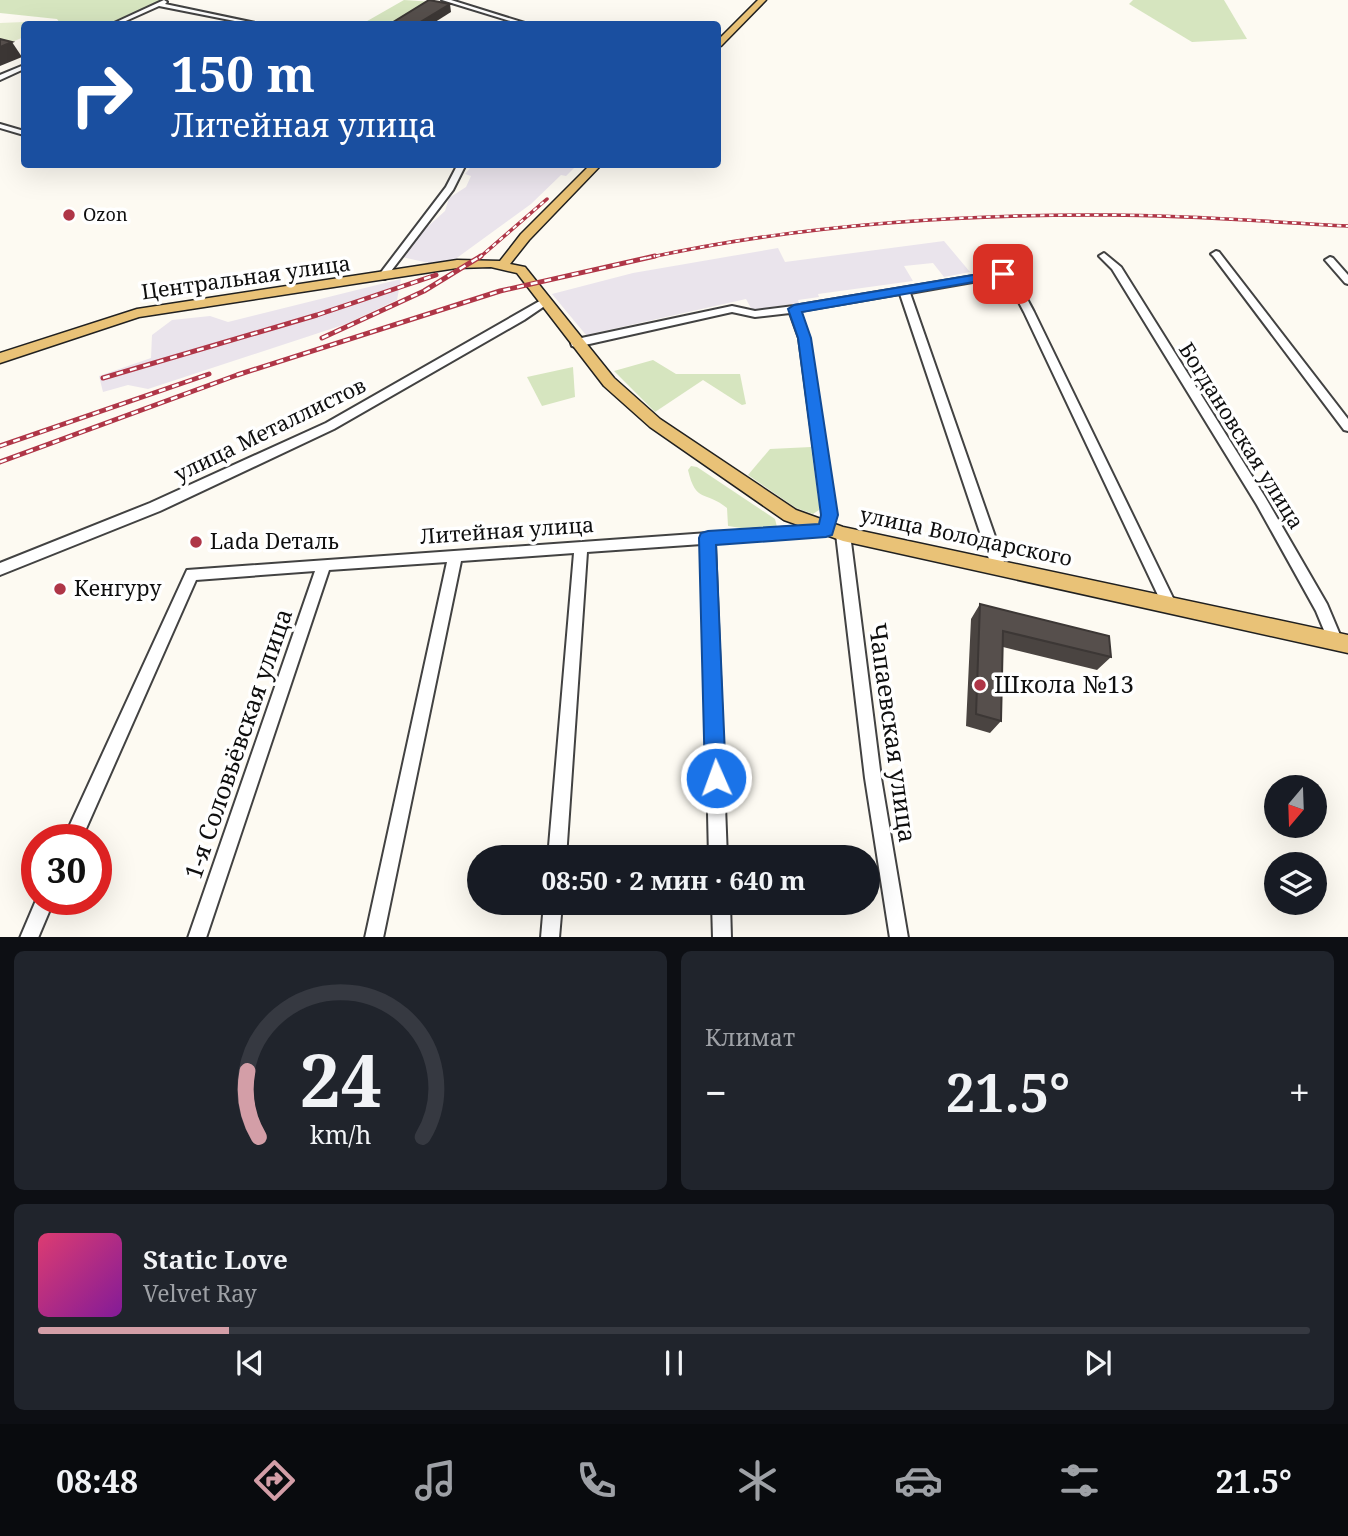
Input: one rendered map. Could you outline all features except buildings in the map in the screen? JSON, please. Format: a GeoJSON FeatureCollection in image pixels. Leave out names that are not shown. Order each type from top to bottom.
{"type":"FeatureCollection","features":[{"type":"Feature","properties":{"kind":"main road"},"geometry":{"type":"LineString","coordinates":[[721,41],[762,0]]}},
{"type":"Feature","properties":{"kind":"main road"},"geometry":{"type":"LineString","coordinates":[[503,265],[525,237],[593,168]]}},
{"type":"Feature","properties":{"kind":"main road","name":"Центральная улица"},"geometry":{"type":"LineString","coordinates":[[0,358],[137,313],[457,264],[503,265]]}},
{"type":"Feature","properties":{"kind":"main road","name":"улица Володарского"},"geometry":{"type":"LineString","coordinates":[[503,265],[515,267],[526,274],[576,343],[609,382],[667,433],[790,516],[843,534],[1342,643]]}},
{"type":"Feature","properties":{"kind":"street"},"geometry":{"type":"LineString","coordinates":[[122,21],[167,0]]}},
{"type":"Feature","properties":{"kind":"street"},"geometry":{"type":"LineString","coordinates":[[445,0],[515,21]]}},
{"type":"Feature","properties":{"kind":"street"},"geometry":{"type":"LineString","coordinates":[[157,5],[241,21]]}},
{"type":"Feature","properties":{"kind":"street"},"geometry":{"type":"LineString","coordinates":[[0,78],[21,68]]}},
{"type":"Feature","properties":{"kind":"street"},"geometry":{"type":"LineString","coordinates":[[0,127],[21,132]]}},
{"type":"Feature","properties":{"kind":"street"},"geometry":{"type":"LineString","coordinates":[[382,277],[450,188],[460,168]]}},
{"type":"Feature","properties":{"kind":"street"},"geometry":{"type":"LineString","coordinates":[[1216,254],[1348,426]]}},
{"type":"Feature","properties":{"kind":"street","name":"Богдановская улица"},"geometry":{"type":"LineString","coordinates":[[1104,256],[1116,267],[1261,501],[1342,643]]}},
{"type":"Feature","properties":{"kind":"street"},"geometry":{"type":"LineString","coordinates":[[1330,260],[1348,281]]}},
{"type":"Feature","properties":{"kind":"street"},"geometry":{"type":"LineString","coordinates":[[576,343],[732,309],[755,314],[794,309],[1003,274],[1016,288],[1030,312],[1169,604]]}},
{"type":"Feature","properties":{"kind":"street"},"geometry":{"type":"LineString","coordinates":[[904,290],[999,568]]}},
{"type":"Feature","properties":{"kind":"street","name":"улица Металлистов"},"geometry":{"type":"LineString","coordinates":[[0,569],[155,507],[330,426],[510,324],[545,301]]}},
{"type":"Feature","properties":{"kind":"street"},"geometry":{"type":"LineString","coordinates":[[794,309],[804,338],[820,445],[829,515],[826,530]]}},
{"type":"Feature","properties":{"kind":"street","name":"Литейная улица"},"geometry":{"type":"LineString","coordinates":[[79,824],[191,574],[826,530]]}},
{"type":"Feature","properties":{"kind":"street","name":"Чапаевская улица"},"geometry":{"type":"LineString","coordinates":[[843,534],[873,778],[899,937]]}},
{"type":"Feature","properties":{"kind":"street"},"geometry":{"type":"LineString","coordinates":[[708,538],[718,845]]}},
{"type":"Feature","properties":{"kind":"street"},"geometry":{"type":"LineString","coordinates":[[558,845],[581,547]]}},
{"type":"Feature","properties":{"kind":"street"},"geometry":{"type":"LineString","coordinates":[[374,937],[455,557]]}},
{"type":"Feature","properties":{"kind":"street","name":"1-я Соловьёвская улица"},"geometry":{"type":"LineString","coordinates":[[197,937],[324,565]]}},
{"type":"Feature","properties":{"kind":"street"},"geometry":{"type":"LineString","coordinates":[[29,937],[39,915]]}},
{"type":"Feature","properties":{"kind":"street"},"geometry":{"type":"LineString","coordinates":[[550,937],[552,915]]}},
{"type":"Feature","properties":{"kind":"street"},"geometry":{"type":"LineString","coordinates":[[721,915],[722,937]]}},
{"type":"Feature","properties":{"kind":"shaded area"},"geometry":{"type":"Polygon","coordinates":[[[470,168],[574,168],[566,176],[561,175],[531,204],[454,260],[433,264],[402,257],[414,239],[445,211],[449,198],[466,187],[471,176],[465,174],[470,168]]]}},
{"type":"Feature","properties":{"kind":"shaded area"},"geometry":{"type":"Polygon","coordinates":[[[944,241],[970,272],[944,277],[933,263],[904,266],[913,281],[818,294],[819,297],[798,300],[799,303],[752,310],[746,299],[586,335],[552,294],[633,273],[778,248],[785,262],[944,241]]]}},
{"type":"Feature","properties":{"kind":"shaded area"},"geometry":{"type":"Polygon","coordinates":[[[401,279],[397,300],[346,324],[148,389],[128,385],[103,392],[99,376],[151,358],[152,335],[172,320],[210,316],[228,322],[401,279]]]}},
{"type":"Feature","properties":{"kind":"green space"},"geometry":{"type":"Polygon","coordinates":[[[0,0],[162,0],[115,21],[58,21],[0,13],[0,0]]]}},
{"type":"Feature","properties":{"kind":"green space"},"geometry":{"type":"Polygon","coordinates":[[[404,0],[434,2],[404,21],[367,21],[404,0]]]}},
{"type":"Feature","properties":{"kind":"green space"},"geometry":{"type":"Polygon","coordinates":[[[1133,0],[1224,0],[1247,39],[1192,42],[1129,4],[1133,0]]]}},
{"type":"Feature","properties":{"kind":"green space"},"geometry":{"type":"Polygon","coordinates":[[[21,22],[21,38],[0,47],[0,23],[21,22]]]}},
{"type":"Feature","properties":{"kind":"green space"},"geometry":{"type":"Polygon","coordinates":[[[653,360],[676,374],[740,374],[746,404],[742,405],[703,380],[655,412],[614,371],[653,360]]]}},
{"type":"Feature","properties":{"kind":"green space"},"geometry":{"type":"Polygon","coordinates":[[[573,367],[575,397],[542,406],[527,377],[573,367]]]}},
{"type":"Feature","properties":{"kind":"green space"},"geometry":{"type":"Polygon","coordinates":[[[811,447],[819,505],[819,510],[813,514],[796,508],[748,475],[770,449],[811,447]]]}},
{"type":"Feature","properties":{"kind":"green space"},"geometry":{"type":"Polygon","coordinates":[[[691,466],[697,467],[775,519],[777,527],[728,526],[727,508],[694,488],[688,470],[691,466]]]}},
{"type":"Feature","properties":{"kind":"railway"},"geometry":{"type":"LineString","coordinates":[[479,258],[547,199]]}},
{"type":"Feature","properties":{"kind":"railway"},"geometry":{"type":"LineString","coordinates":[[647,258],[761,237],[936,219],[1140,215],[1348,226]]}},
{"type":"Feature","properties":{"kind":"railway"},"geometry":{"type":"LineString","coordinates":[[322,338],[424,291],[481,256]]}},
{"type":"Feature","properties":{"kind":"railway"},"geometry":{"type":"LineString","coordinates":[[0,462],[237,375],[500,291],[655,256]]}},
{"type":"Feature","properties":{"kind":"railway"},"geometry":{"type":"LineString","coordinates":[[103,378],[317,315],[436,275]]}},
{"type":"Feature","properties":{"kind":"railway"},"geometry":{"type":"LineString","coordinates":[[0,446],[209,374]]}},
{"type":"Feature","properties":{"kind":"place","name":"Ozon"},"geometry":{"type":"Point","coordinates":[69,215]}},
{"type":"Feature","properties":{"kind":"place","name":"Lada Dеталь"},"geometry":{"type":"Point","coordinates":[196,542]}},
{"type":"Feature","properties":{"kind":"place","name":"Кенгуру"},"geometry":{"type":"Point","coordinates":[60,589]}},
{"type":"Feature","properties":{"kind":"place","name":"Школа №13"},"geometry":{"type":"Point","coordinates":[980,685]}},
{"type":"Feature","properties":{"kind":"route"},"geometry":{"type":"LineString","coordinates":[[716,778],[708,538],[826,530],[829,515],[804,338],[794,309],[1003,274]]}}]}
